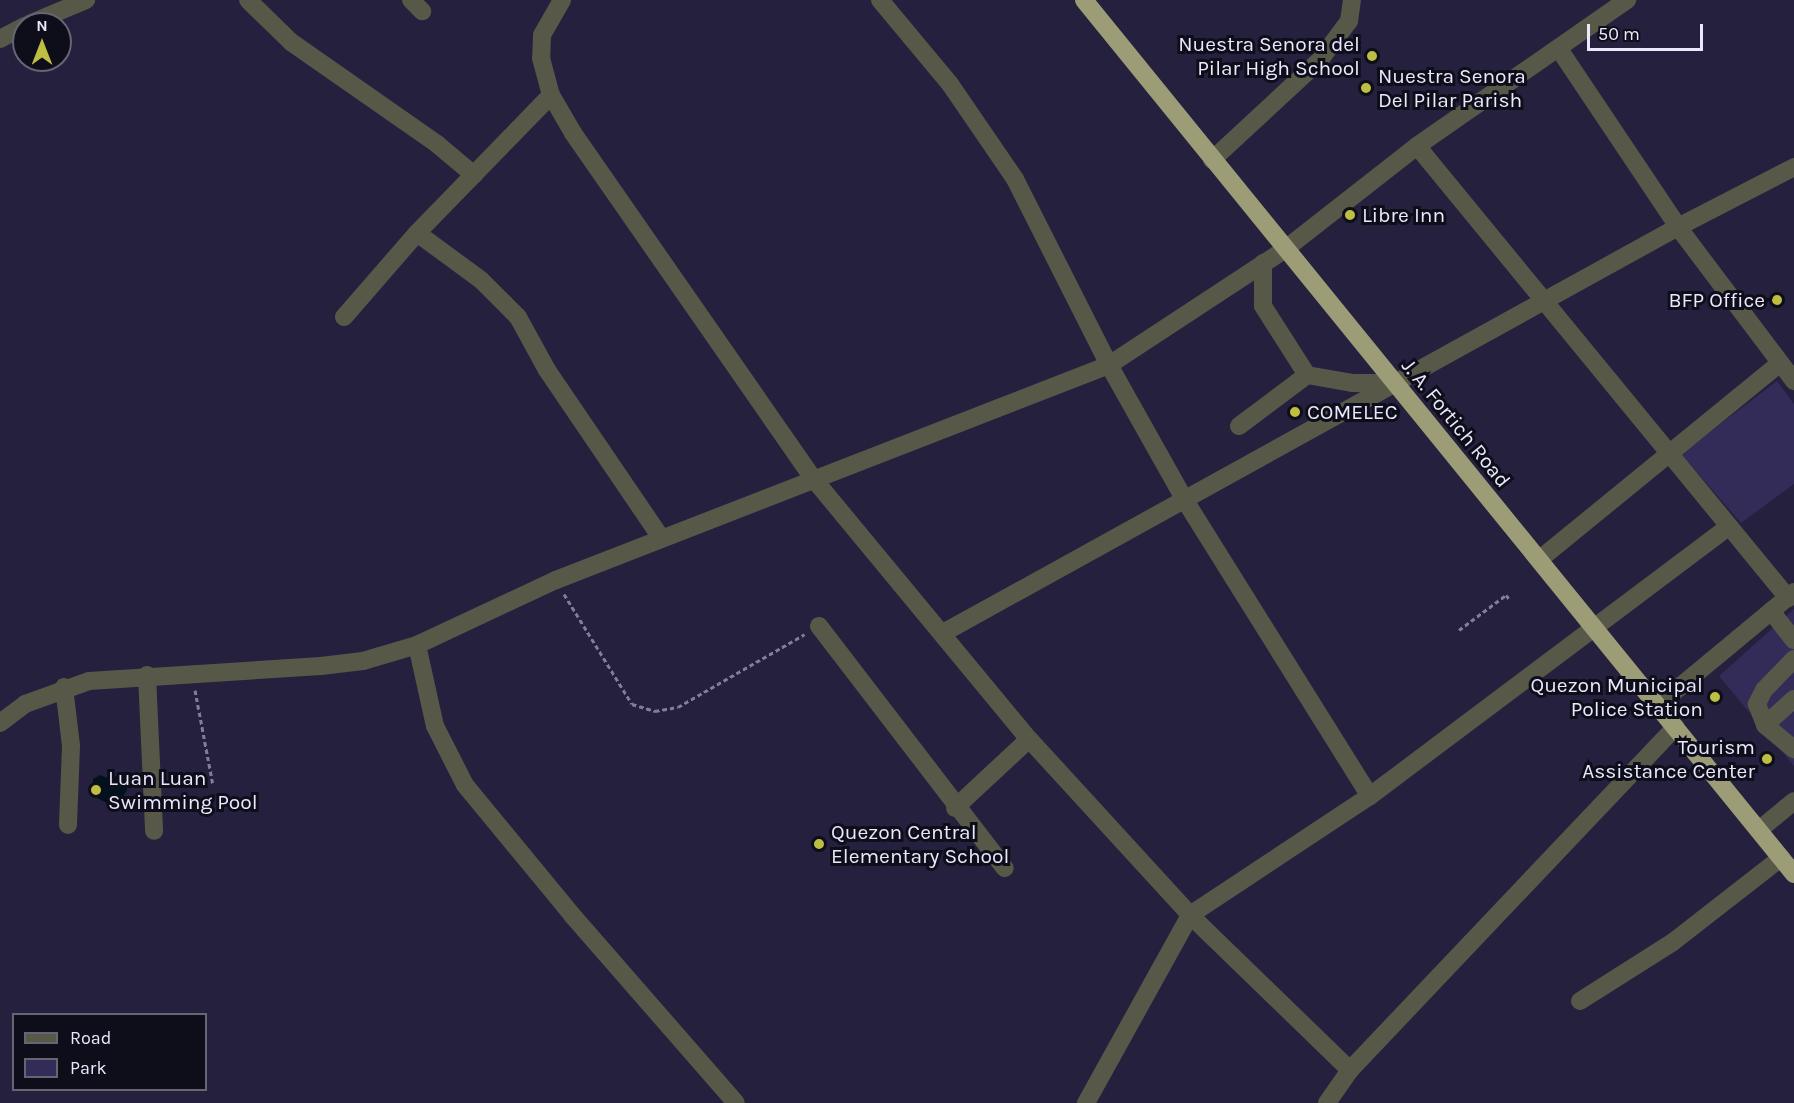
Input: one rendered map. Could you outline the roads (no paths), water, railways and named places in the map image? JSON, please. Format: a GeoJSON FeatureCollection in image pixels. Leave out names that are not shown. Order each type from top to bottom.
{"type":"FeatureCollection","features":[{"type":"Feature","properties":{"kind":"highway","name":"J. A. Fortich Road"},"geometry":{"type":"LineString","coordinates":[[1084,0],[1284,250],[1597,627],[1794,874]]}},
{"type":"Feature","properties":{"kind":"street"},"geometry":{"type":"LineString","coordinates":[[58,12],[86,0]]}},
{"type":"Feature","properties":{"kind":"street"},"geometry":{"type":"LineString","coordinates":[[248,0],[291,42],[428,137],[474,175]]}},
{"type":"Feature","properties":{"kind":"street"},"geometry":{"type":"LineString","coordinates":[[562,0],[542,35],[541,58],[551,95],[580,143],[812,477],[1029,740],[1190,915],[1350,1070]]}},
{"type":"Feature","properties":{"kind":"street"},"geometry":{"type":"LineString","coordinates":[[880,0],[983,127],[1015,179],[1108,365],[1186,502],[1370,796]]}},
{"type":"Feature","properties":{"kind":"street"},"geometry":{"type":"LineString","coordinates":[[1212,160],[1320,60],[1349,21],[1352,0]]}},
{"type":"Feature","properties":{"kind":"street"},"geometry":{"type":"LineString","coordinates":[[0,723],[25,704],[64,687],[147,675],[321,666],[363,660],[417,645],[556,580],[812,477],[1108,365],[1284,250],[1416,146],[1627,0]]}},
{"type":"Feature","properties":{"kind":"street"},"geometry":{"type":"LineString","coordinates":[[1559,49],[1678,227],[1794,381]]}},
{"type":"Feature","properties":{"kind":"street"},"geometry":{"type":"LineString","coordinates":[[344,317],[417,233],[551,95]]}},
{"type":"Feature","properties":{"kind":"street"},"geometry":{"type":"LineString","coordinates":[[1416,146],[1729,526],[1791,595],[1658,705]]}},
{"type":"Feature","properties":{"kind":"street"},"geometry":{"type":"LineString","coordinates":[[943,633],[1186,502],[1394,383],[1545,303],[1678,227],[1794,167]]}},
{"type":"Feature","properties":{"kind":"street"},"geometry":{"type":"LineString","coordinates":[[417,233],[481,280],[518,317],[547,370],[661,538]]}},
{"type":"Feature","properties":{"kind":"street"},"geometry":{"type":"LineString","coordinates":[[1263,263],[1263,306],[1307,375]]}},
{"type":"Feature","properties":{"kind":"street"},"geometry":{"type":"LineString","coordinates":[[1540,559],[1780,363]]}},
{"type":"Feature","properties":{"kind":"street"},"geometry":{"type":"LineString","coordinates":[[1239,426],[1307,375],[1353,383],[1394,383]]}},
{"type":"Feature","properties":{"kind":"street"},"geometry":{"type":"LineString","coordinates":[[1086,1103],[1190,915],[1370,796],[1729,526]]}},
{"type":"Feature","properties":{"kind":"street"},"geometry":{"type":"LineString","coordinates":[[1772,611],[1794,640]]}},
{"type":"Feature","properties":{"kind":"street"},"geometry":{"type":"LineString","coordinates":[[819,626],[955,808],[1005,868]]}},
{"type":"Feature","properties":{"kind":"street"},"geometry":{"type":"LineString","coordinates":[[417,645],[435,726],[465,785],[572,915],[736,1103]]}},
{"type":"Feature","properties":{"kind":"street"},"geometry":{"type":"LineString","coordinates":[[1794,659],[1764,690],[1757,704],[1765,725],[1794,749]]}},
{"type":"Feature","properties":{"kind":"street"},"geometry":{"type":"LineString","coordinates":[[147,675],[154,831]]}},
{"type":"Feature","properties":{"kind":"street"},"geometry":{"type":"LineString","coordinates":[[64,687],[71,746],[68,825]]}},
{"type":"Feature","properties":{"kind":"street"},"geometry":{"type":"LineString","coordinates":[[1765,725],[1794,699]]}},
{"type":"Feature","properties":{"kind":"street"},"geometry":{"type":"LineString","coordinates":[[1327,1103],[1350,1070],[1676,727]]}},
{"type":"Feature","properties":{"kind":"street"},"geometry":{"type":"LineString","coordinates":[[955,808],[1029,740]]}},
{"type":"Feature","properties":{"kind":"street"},"geometry":{"type":"LineString","coordinates":[[1759,830],[1794,801]]}},
{"type":"Feature","properties":{"kind":"street"},"geometry":{"type":"LineString","coordinates":[[1580,1001],[1673,942],[1781,858]]}},
{"type":"Feature","properties":{"kind":"water"},"geometry":{"type":"Polygon","coordinates":[[[100,775],[110,779],[118,775],[127,781],[127,790],[120,801],[109,804],[93,796],[93,779],[100,775]]]}},
{"type":"Feature","properties":{"kind":"place","name":"Nuestra Senora del Pilar High School"},"geometry":{"type":"Point","coordinates":[1372,56]}},
{"type":"Feature","properties":{"kind":"place","name":"Nuestra Senora Del Pilar Parish"},"geometry":{"type":"Point","coordinates":[1366,88]}},
{"type":"Feature","properties":{"kind":"place","name":"Libre Inn"},"geometry":{"type":"Point","coordinates":[1350,215]}},
{"type":"Feature","properties":{"kind":"place","name":"BFP Office"},"geometry":{"type":"Point","coordinates":[1777,300]}},
{"type":"Feature","properties":{"kind":"place","name":"COMELEC"},"geometry":{"type":"Point","coordinates":[1295,412]}},
{"type":"Feature","properties":{"kind":"place","name":"Quezon Municipal Police Station"},"geometry":{"type":"Point","coordinates":[1715,697]}},
{"type":"Feature","properties":{"kind":"place","name":"Tourism Assistance Center"},"geometry":{"type":"Point","coordinates":[1767,759]}},
{"type":"Feature","properties":{"kind":"place","name":"Luan Luan Swimming Pool"},"geometry":{"type":"Point","coordinates":[96,790]}},
{"type":"Feature","properties":{"kind":"place","name":"Quezon Central Elementary School"},"geometry":{"type":"Point","coordinates":[819,844]}}]}
